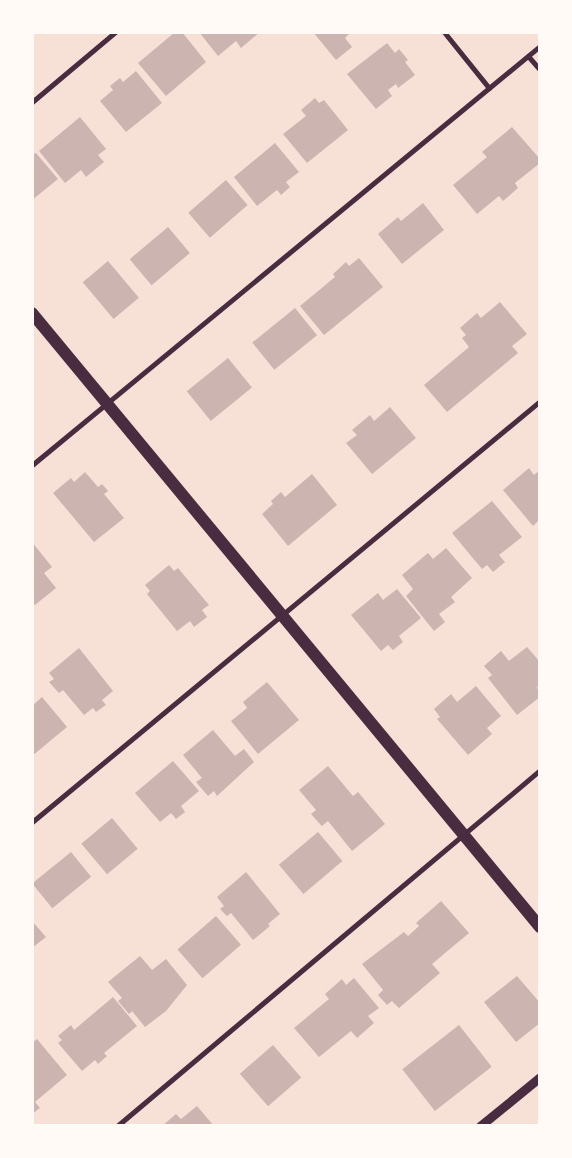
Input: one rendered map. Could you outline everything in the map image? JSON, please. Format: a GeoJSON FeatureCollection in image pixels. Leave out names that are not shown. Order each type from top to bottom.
{"type":"FeatureCollection","features":[{"type":"Feature","properties":{"kind":"main road"},"geometry":{"type":"LineString","coordinates":[[32,313],[540,927]]}},
{"type":"Feature","properties":{"kind":"street"},"geometry":{"type":"LineString","coordinates":[[32,102],[115,32]]}},
{"type":"Feature","properties":{"kind":"street"},"geometry":{"type":"LineString","coordinates":[[444,32],[489,88]]}},
{"type":"Feature","properties":{"kind":"street"},"geometry":{"type":"LineString","coordinates":[[32,465],[540,46]]}},
{"type":"Feature","properties":{"kind":"street"},"geometry":{"type":"LineString","coordinates":[[528,56],[540,70]]}},
{"type":"Feature","properties":{"kind":"street"},"geometry":{"type":"LineString","coordinates":[[32,822],[540,401]]}},
{"type":"Feature","properties":{"kind":"street"},"geometry":{"type":"LineString","coordinates":[[117,1126],[540,770]]}},
{"type":"Feature","properties":{"kind":"street"},"geometry":{"type":"LineString","coordinates":[[480,1126],[540,1077]]}},
{"type":"Feature","properties":{"kind":"building"},"geometry":{"type":"Polygon","coordinates":[[[175,32],[182,32],[206,62],[166,96],[138,63],[175,32]]]}},
{"type":"Feature","properties":{"kind":"building"},"geometry":{"type":"Polygon","coordinates":[[[199,32],[260,32],[241,48],[236,41],[218,56],[199,32]]]}},
{"type":"Feature","properties":{"kind":"building"},"geometry":{"type":"Polygon","coordinates":[[[313,32],[351,32],[345,38],[352,47],[336,60],[313,32]]]}},
{"type":"Feature","properties":{"kind":"building"},"geometry":{"type":"Polygon","coordinates":[[[387,43],[395,53],[399,49],[408,60],[405,62],[415,75],[398,88],[396,84],[388,90],[392,96],[376,109],[347,74],[387,43]]]}},
{"type":"Feature","properties":{"kind":"building"},"geometry":{"type":"Polygon","coordinates":[[[136,71],[162,103],[126,132],[100,101],[113,90],[110,86],[120,78],[123,82],[136,71]]]}},
{"type":"Feature","properties":{"kind":"building"},"geometry":{"type":"Polygon","coordinates":[[[315,98],[319,103],[324,100],[348,130],[307,163],[283,134],[306,116],[301,110],[315,98]]]}},
{"type":"Feature","properties":{"kind":"building"},"geometry":{"type":"Polygon","coordinates":[[[80,117],[106,149],[98,155],[104,162],[86,177],[81,170],[65,183],[39,151],[80,117]]]}},
{"type":"Feature","properties":{"kind":"building"},"geometry":{"type":"Polygon","coordinates":[[[512,127],[540,159],[540,163],[515,183],[518,188],[503,201],[499,196],[477,214],[453,185],[487,157],[482,152],[512,127]]]}},
{"type":"Feature","properties":{"kind":"building"},"geometry":{"type":"Polygon","coordinates":[[[275,143],[299,172],[286,182],[290,187],[281,195],[277,190],[257,206],[234,177],[275,143]]]}},
{"type":"Feature","properties":{"kind":"building"},"geometry":{"type":"Polygon","coordinates":[[[36,153],[58,179],[32,200],[32,155],[36,153]]]}},
{"type":"Feature","properties":{"kind":"building"},"geometry":{"type":"Polygon","coordinates":[[[226,180],[248,205],[210,238],[188,213],[226,180]]]}},
{"type":"Feature","properties":{"kind":"building"},"geometry":{"type":"Polygon","coordinates":[[[423,203],[444,230],[402,264],[378,234],[398,217],[401,221],[423,203]]]}},
{"type":"Feature","properties":{"kind":"building"},"geometry":{"type":"Polygon","coordinates":[[[168,227],[190,253],[152,285],[130,259],[168,227]]]}},
{"type":"Feature","properties":{"kind":"building"},"geometry":{"type":"Polygon","coordinates":[[[359,258],[383,287],[324,335],[300,306],[335,277],[333,274],[346,262],[349,266],[359,258]]]}},
{"type":"Feature","properties":{"kind":"building"},"geometry":{"type":"Polygon","coordinates":[[[108,261],[139,298],[114,319],[83,282],[108,261]]]}},
{"type":"Feature","properties":{"kind":"building"},"geometry":{"type":"Polygon","coordinates":[[[500,302],[527,334],[512,346],[518,353],[447,412],[424,385],[469,347],[462,338],[466,335],[460,328],[477,313],[481,318],[500,302]]]}},
{"type":"Feature","properties":{"kind":"building"},"geometry":{"type":"Polygon","coordinates":[[[295,308],[317,335],[274,370],[252,343],[295,308]]]}},
{"type":"Feature","properties":{"kind":"building"},"geometry":{"type":"Polygon","coordinates":[[[228,358],[252,388],[211,421],[187,391],[228,358]]]}},
{"type":"Feature","properties":{"kind":"building"},"geometry":{"type":"Polygon","coordinates":[[[390,407],[416,438],[372,474],[346,443],[357,435],[352,430],[370,415],[374,421],[390,407]]]}},
{"type":"Feature","properties":{"kind":"building"},"geometry":{"type":"Polygon","coordinates":[[[529,468],[534,475],[540,470],[540,523],[538,521],[533,526],[503,490],[529,468]]]}},
{"type":"Feature","properties":{"kind":"building"},"geometry":{"type":"Polygon","coordinates":[[[85,472],[98,487],[102,484],[108,491],[104,494],[124,518],[94,542],[53,493],[71,478],[74,482],[85,472]]]}},
{"type":"Feature","properties":{"kind":"building"},"geometry":{"type":"Polygon","coordinates":[[[312,474],[337,505],[288,546],[262,514],[273,504],[271,501],[281,492],[285,497],[312,474]]]}},
{"type":"Feature","properties":{"kind":"building"},"geometry":{"type":"Polygon","coordinates":[[[492,501],[522,537],[499,555],[505,562],[493,572],[487,565],[482,569],[452,533],[492,501]]]}},
{"type":"Feature","properties":{"kind":"building"},"geometry":{"type":"Polygon","coordinates":[[[32,542],[52,567],[44,573],[56,588],[35,605],[32,602],[32,542]]]}},
{"type":"Feature","properties":{"kind":"building"},"geometry":{"type":"Polygon","coordinates":[[[446,548],[472,578],[451,597],[455,602],[439,614],[445,622],[434,631],[406,596],[413,589],[402,575],[428,553],[433,559],[446,548]]]}},
{"type":"Feature","properties":{"kind":"building"},"geometry":{"type":"Polygon","coordinates":[[[169,565],[174,571],[178,568],[209,605],[202,610],[207,617],[194,627],[190,621],[177,631],[147,594],[150,591],[145,585],[169,565]]]}},
{"type":"Feature","properties":{"kind":"building"},"geometry":{"type":"Polygon","coordinates":[[[397,589],[421,618],[399,636],[403,642],[393,650],[388,645],[381,651],[351,615],[378,593],[383,600],[397,589]]]}},
{"type":"Feature","properties":{"kind":"building"},"geometry":{"type":"Polygon","coordinates":[[[527,647],[540,662],[540,685],[537,687],[540,697],[517,715],[488,678],[492,675],[484,666],[501,651],[509,661],[527,647]]]}},
{"type":"Feature","properties":{"kind":"building"},"geometry":{"type":"Polygon","coordinates":[[[79,648],[113,691],[102,700],[106,705],[96,712],[93,708],[84,715],[63,690],[59,693],[49,682],[54,679],[49,673],[79,648]]]}},
{"type":"Feature","properties":{"kind":"building"},"geometry":{"type":"Polygon","coordinates":[[[267,682],[299,720],[258,754],[231,721],[247,708],[243,702],[267,682]]]}},
{"type":"Feature","properties":{"kind":"building"},"geometry":{"type":"Polygon","coordinates":[[[476,686],[501,716],[487,728],[492,734],[468,755],[437,719],[440,717],[434,709],[451,694],[457,702],[476,686]]]}},
{"type":"Feature","properties":{"kind":"building"},"geometry":{"type":"Polygon","coordinates":[[[42,697],[67,727],[32,756],[32,706],[42,697]]]}},
{"type":"Feature","properties":{"kind":"building"},"geometry":{"type":"Polygon","coordinates":[[[213,730],[235,756],[244,749],[254,762],[217,796],[214,791],[208,796],[196,782],[202,778],[183,755],[213,730]]]}},
{"type":"Feature","properties":{"kind":"building"},"geometry":{"type":"Polygon","coordinates":[[[173,761],[199,791],[181,806],[185,812],[176,819],[171,813],[160,822],[135,793],[173,761]]]}},
{"type":"Feature","properties":{"kind":"building"},"geometry":{"type":"Polygon","coordinates":[[[328,766],[353,796],[358,792],[385,824],[352,851],[328,821],[322,826],[311,814],[316,810],[299,790],[328,766]]]}},
{"type":"Feature","properties":{"kind":"building"},"geometry":{"type":"Polygon","coordinates":[[[112,818],[138,849],[107,874],[81,844],[112,818]]]}},
{"type":"Feature","properties":{"kind":"building"},"geometry":{"type":"Polygon","coordinates":[[[318,832],[342,861],[303,894],[279,865],[318,832]]]}},
{"type":"Feature","properties":{"kind":"building"},"geometry":{"type":"Polygon","coordinates":[[[71,852],[91,877],[52,908],[32,883],[71,852]]]}},
{"type":"Feature","properties":{"kind":"building"},"geometry":{"type":"Polygon","coordinates":[[[246,872],[280,914],[268,924],[270,926],[253,940],[231,913],[227,916],[220,909],[224,906],[217,897],[246,872]]]}},
{"type":"Feature","properties":{"kind":"building"},"geometry":{"type":"Polygon","coordinates":[[[441,901],[469,933],[432,964],[440,973],[399,1008],[392,1001],[387,1005],[378,995],[383,990],[362,964],[404,932],[408,936],[419,926],[416,923],[441,901]]]}},
{"type":"Feature","properties":{"kind":"building"},"geometry":{"type":"Polygon","coordinates":[[[216,916],[241,945],[202,978],[178,949],[216,916]]]}},
{"type":"Feature","properties":{"kind":"building"},"geometry":{"type":"Polygon","coordinates":[[[32,921],[46,937],[32,948],[32,921]]]}},
{"type":"Feature","properties":{"kind":"building"},"geometry":{"type":"Polygon","coordinates":[[[140,956],[152,970],[166,959],[187,985],[166,1011],[145,1027],[132,1011],[129,1014],[118,1001],[122,998],[108,982],[140,956]]]}},
{"type":"Feature","properties":{"kind":"building"},"geometry":{"type":"Polygon","coordinates":[[[517,976],[540,1003],[540,1023],[516,1042],[484,1002],[517,976]]]}},
{"type":"Feature","properties":{"kind":"building"},"geometry":{"type":"Polygon","coordinates":[[[354,978],[379,1008],[368,1016],[374,1023],[357,1038],[351,1031],[319,1057],[294,1028],[329,999],[325,994],[342,979],[346,985],[354,978]]]}},
{"type":"Feature","properties":{"kind":"building"},"geometry":{"type":"Polygon","coordinates":[[[113,997],[137,1026],[104,1053],[107,1056],[98,1064],[95,1060],[82,1071],[58,1043],[62,1040],[58,1036],[71,1025],[74,1030],[113,997]]]}},
{"type":"Feature","properties":{"kind":"building"},"geometry":{"type":"Polygon","coordinates":[[[459,1025],[492,1067],[435,1111],[402,1069],[459,1025]]]}},
{"type":"Feature","properties":{"kind":"building"},"geometry":{"type":"Polygon","coordinates":[[[37,1039],[67,1075],[35,1102],[40,1108],[32,1114],[32,1043],[37,1039]]]}},
{"type":"Feature","properties":{"kind":"building"},"geometry":{"type":"Polygon","coordinates":[[[273,1045],[301,1077],[268,1106],[240,1074],[273,1045]]]}},
{"type":"Feature","properties":{"kind":"building"},"geometry":{"type":"Polygon","coordinates":[[[197,1106],[214,1126],[162,1126],[176,1114],[181,1119],[197,1106]]]}}]}
